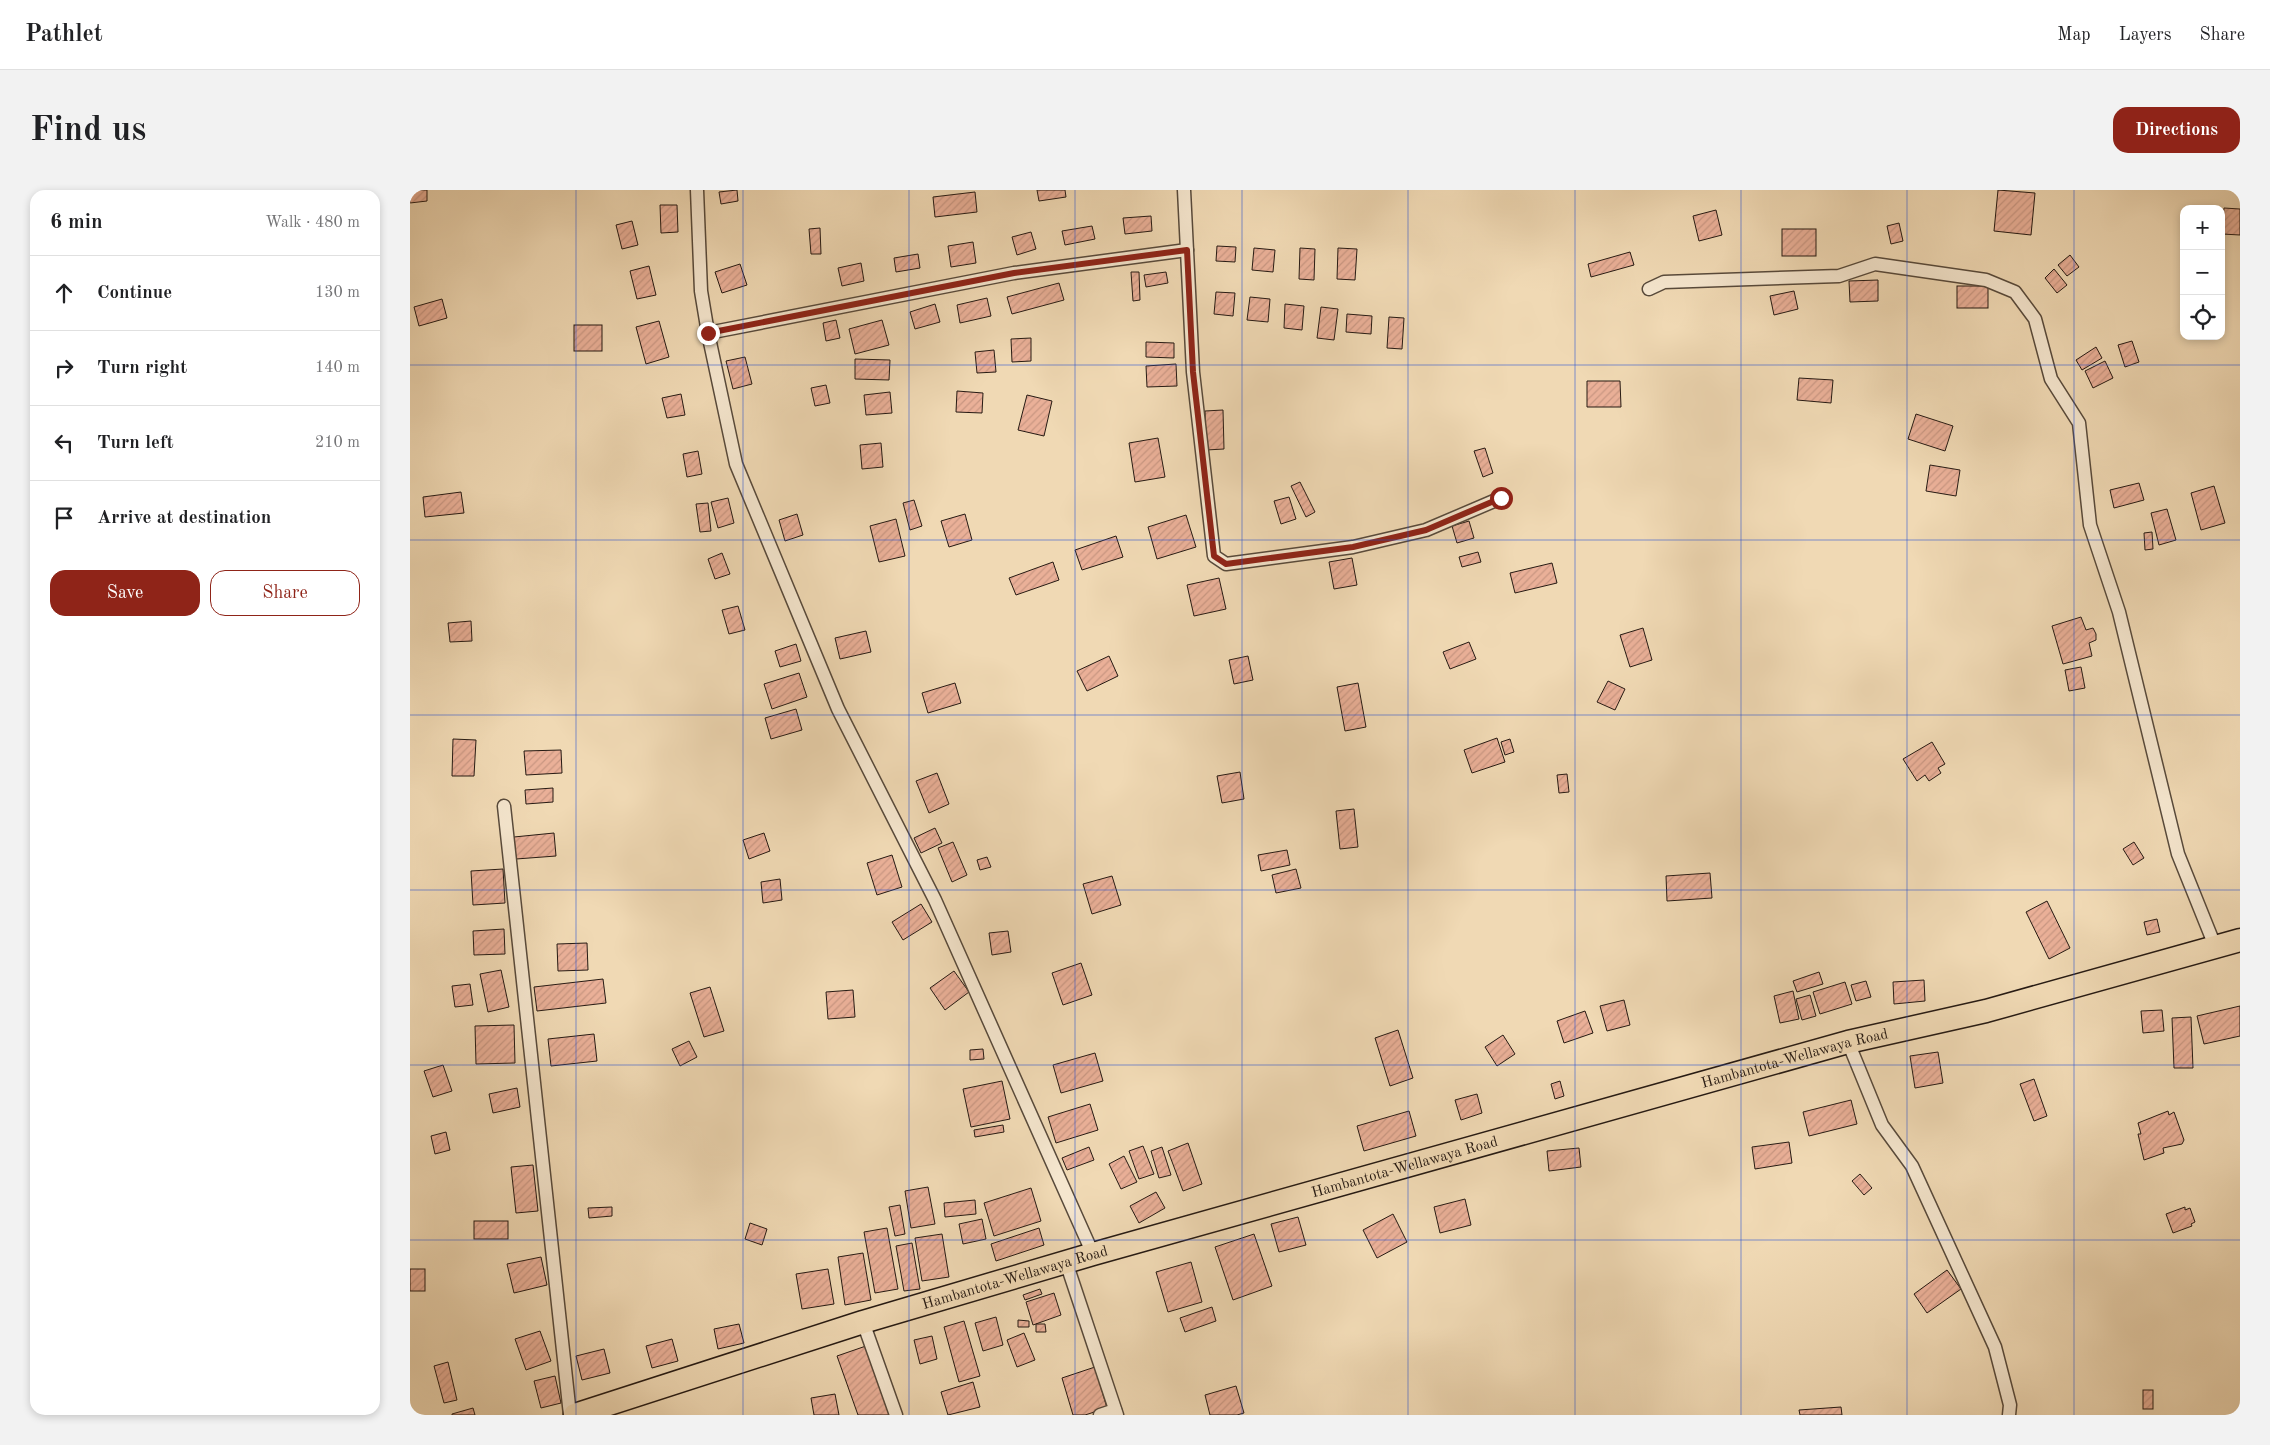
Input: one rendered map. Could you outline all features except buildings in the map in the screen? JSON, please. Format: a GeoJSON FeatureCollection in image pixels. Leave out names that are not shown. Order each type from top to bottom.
{"type":"FeatureCollection","features":[{"type":"Feature","properties":{"kind":"highway","name":"Hambantota-Wellawaya Road"},"geometry":{"type":"LineString","coordinates":[[576,1415],[863,1322],[1093,1254],[1848,1042],[1986,1011],[2240,940]]}},
{"type":"Feature","properties":{"kind":"street"},"geometry":{"type":"LineString","coordinates":[[697,190],[701,290],[708,333],[736,464],[838,709],[935,900],[1093,1254]]}},
{"type":"Feature","properties":{"kind":"street"},"geometry":{"type":"LineString","coordinates":[[1184,190],[1193,372],[1214,556],[1226,564],[1353,547],[1426,530],[1501,498]]}},
{"type":"Feature","properties":{"kind":"street"},"geometry":{"type":"LineString","coordinates":[[708,333],[1014,273],[1187,250]]}},
{"type":"Feature","properties":{"kind":"street"},"geometry":{"type":"LineString","coordinates":[[1649,289],[1664,282],[1839,276],[1875,264],[1986,280],[2015,292],[2035,319],[2051,379],[2079,423],[2090,525],[2119,612],[2178,854],[2215,946]]}},
{"type":"Feature","properties":{"kind":"street"},"geometry":{"type":"LineString","coordinates":[[504,806],[570,1415]]}},
{"type":"Feature","properties":{"kind":"street"},"geometry":{"type":"LineString","coordinates":[[1848,1042],[1882,1125],[1912,1166],[1996,1347],[2010,1405],[2009,1415]]}},
{"type":"Feature","properties":{"kind":"street"},"geometry":{"type":"LineString","coordinates":[[1066,1262],[1116,1413],[1100,1415]]}},
{"type":"Feature","properties":{"kind":"street"},"geometry":{"type":"LineString","coordinates":[[863,1322],[896,1415]]}},
{"type":"Feature","properties":{"kind":"route"},"geometry":{"type":"LineString","coordinates":[[708,333],[1014,273],[1187,250],[1193,372],[1214,556],[1226,564],[1353,547],[1426,530],[1501,498]]}}]}
